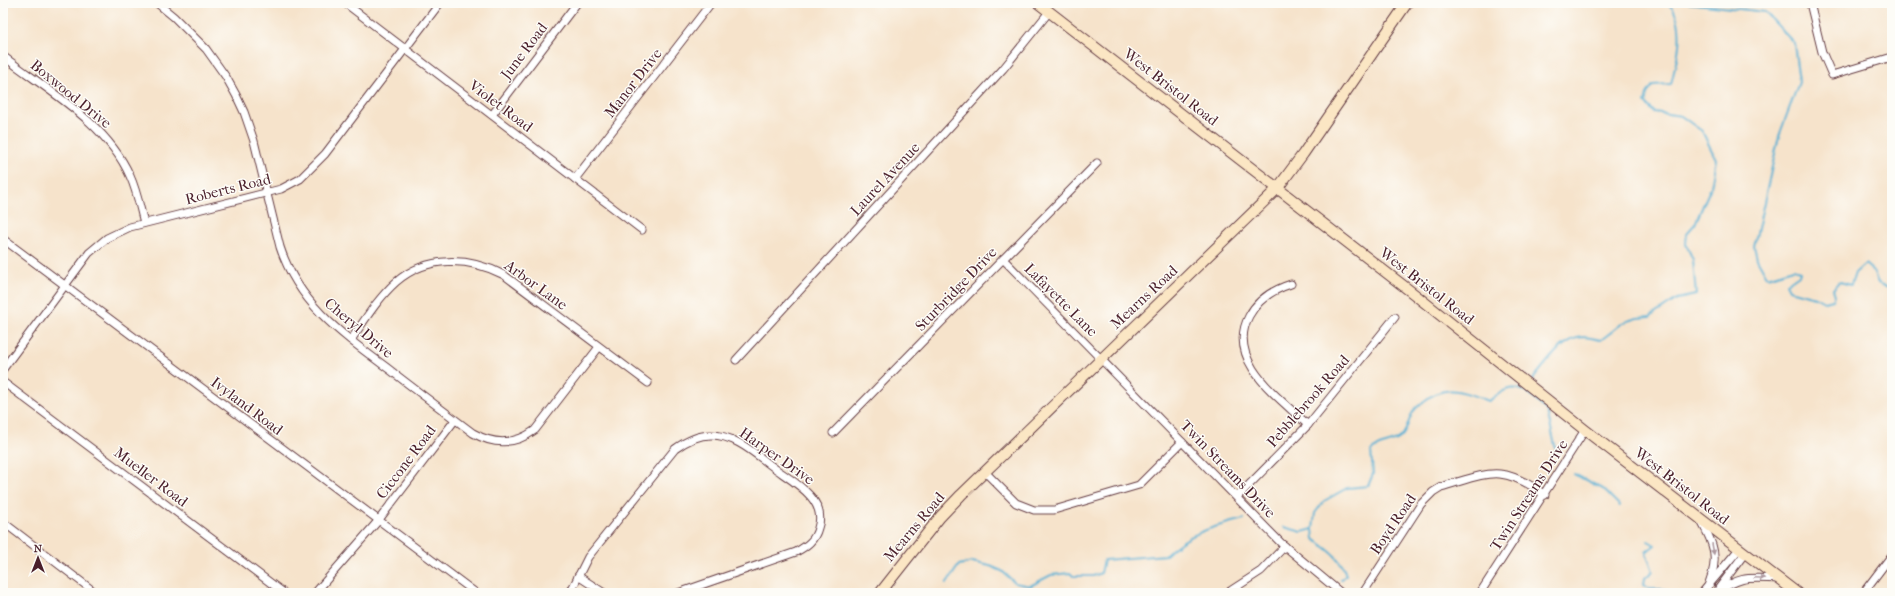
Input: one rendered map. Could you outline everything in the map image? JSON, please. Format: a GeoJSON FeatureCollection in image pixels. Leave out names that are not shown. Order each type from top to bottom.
{"type":"FeatureCollection","features":[{"type":"Feature","properties":{"kind":"main road","name":"West Bristol Road"},"geometry":{"type":"LineString","coordinates":[[1038,3],[1585,430],[1797,593]]}},
{"type":"Feature","properties":{"kind":"main road","name":"Mearns Road"},"geometry":{"type":"LineString","coordinates":[[880,593],[940,517],[984,472],[1277,189],[1303,154],[1407,3]]}},
{"type":"Feature","properties":{"kind":"street","name":"Cheryl Drive"},"geometry":{"type":"LineString","coordinates":[[157,3],[196,38],[226,78],[249,125],[280,247],[291,273],[304,295],[323,317],[350,340],[473,433],[491,441],[509,442],[527,436],[542,422],[599,347]]}},
{"type":"Feature","properties":{"kind":"street","name":"Violet Road"},"geometry":{"type":"LineString","coordinates":[[345,3],[642,230]]}},
{"type":"Feature","properties":{"kind":"street","name":"Roberts Road"},"geometry":{"type":"LineString","coordinates":[[3,369],[96,247],[118,231],[144,223],[266,193],[290,185],[306,174],[316,164],[440,3]]}},
{"type":"Feature","properties":{"kind":"street","name":"June Road"},"geometry":{"type":"LineString","coordinates":[[492,115],[576,3]]}},
{"type":"Feature","properties":{"kind":"street","name":"Manor Drive"},"geometry":{"type":"LineString","coordinates":[[575,179],[711,3]]}},
{"type":"Feature","properties":{"kind":"street"},"geometry":{"type":"LineString","coordinates":[[1810,3],[1822,52],[1832,75],[1892,57]]}},
{"type":"Feature","properties":{"kind":"street","name":"Laurel Avenue"},"geometry":{"type":"LineString","coordinates":[[736,360],[998,74],[1049,12]]}},
{"type":"Feature","properties":{"kind":"street","name":"Boxwood Drive"},"geometry":{"type":"LineString","coordinates":[[3,56],[89,122],[110,143],[130,176],[144,223]]}},
{"type":"Feature","properties":{"kind":"street","name":"Sturbridge Drive"},"geometry":{"type":"LineString","coordinates":[[834,433],[1097,163]]}},
{"type":"Feature","properties":{"kind":"street","name":"Ivyland Road"},"geometry":{"type":"LineString","coordinates":[[3,239],[476,593]]}},
{"type":"Feature","properties":{"kind":"street","name":"Lafayette Lane"},"geometry":{"type":"LineString","coordinates":[[1003,259],[1100,359]]}},
{"type":"Feature","properties":{"kind":"street","name":"Arbor Lane"},"geometry":{"type":"LineString","coordinates":[[350,340],[389,289],[403,276],[421,267],[434,263],[458,261],[481,265],[504,275],[648,383]]}},
{"type":"Feature","properties":{"kind":"street"},"geometry":{"type":"LineString","coordinates":[[1291,284],[1275,290],[1260,300],[1247,321],[1243,342],[1244,350],[1255,373],[1308,425]]}},
{"type":"Feature","properties":{"kind":"street","name":"Pebblebrook Road"},"geometry":{"type":"LineString","coordinates":[[1237,497],[1308,425],[1395,318]]}},
{"type":"Feature","properties":{"kind":"street","name":"Twin Streams Drive"},"geometry":{"type":"LineString","coordinates":[[1100,359],[1285,546],[1341,593]]}},
{"type":"Feature","properties":{"kind":"street","name":"Mueller Road"},"geometry":{"type":"LineString","coordinates":[[3,382],[284,593]]}},
{"type":"Feature","properties":{"kind":"street","name":"Ciccone Road"},"geometry":{"type":"LineString","coordinates":[[315,593],[378,521],[456,420]]}},
{"type":"Feature","properties":{"kind":"street","name":"Twin Streams Drive"},"geometry":{"type":"LineString","coordinates":[[1480,593],[1545,495],[1585,430]]}},
{"type":"Feature","properties":{"kind":"street","name":"Harper Drive"},"geometry":{"type":"LineString","coordinates":[[570,593],[588,557],[675,449],[686,441],[699,436],[712,435],[736,440],[801,487],[813,498],[819,509],[820,522],[816,535],[806,546],[790,554],[678,593]]}},
{"type":"Feature","properties":{"kind":"street"},"geometry":{"type":"LineString","coordinates":[[984,472],[1016,503],[1034,510],[1054,510],[1138,485],[1182,442]]}},
{"type":"Feature","properties":{"kind":"street","name":"Boyd Road"},"geometry":{"type":"LineString","coordinates":[[1362,593],[1421,504],[1433,492],[1441,487],[1496,472],[1519,478],[1545,495]]}},
{"type":"Feature","properties":{"kind":"street"},"geometry":{"type":"LineString","coordinates":[[1699,518],[1712,542],[1714,550],[1714,569],[1709,583]]}},
{"type":"Feature","properties":{"kind":"street"},"geometry":{"type":"LineString","coordinates":[[3,522],[96,593]]}},
{"type":"Feature","properties":{"kind":"street"},"geometry":{"type":"LineString","coordinates":[[1227,593],[1261,571],[1285,546]]}},
{"type":"Feature","properties":{"kind":"street"},"geometry":{"type":"LineString","coordinates":[[1702,593],[1709,583],[1742,551]]}},
{"type":"Feature","properties":{"kind":"street"},"geometry":{"type":"LineString","coordinates":[[1715,593],[1742,551]]}},
{"type":"Feature","properties":{"kind":"street"},"geometry":{"type":"LineString","coordinates":[[1863,593],[1892,555]]}},
{"type":"Feature","properties":{"kind":"street"},"geometry":{"type":"LineString","coordinates":[[578,576],[604,593]]}},
{"type":"Feature","properties":{"kind":"street"},"geometry":{"type":"LineString","coordinates":[[1715,593],[1738,580],[1748,578],[1779,579]]}},
{"type":"Feature","properties":{"kind":"waterway"},"geometry":{"type":"LineString","coordinates":[[1532,384],[1534,378],[1549,359],[1561,347],[1575,338],[1583,337],[1601,340],[1624,322],[1637,318],[1650,317],[1677,299],[1696,295],[1693,260],[1686,244],[1687,233],[1695,224],[1711,187],[1716,159],[1702,131],[1681,116],[1654,112],[1645,103],[1647,94],[1653,85],[1671,84],[1675,67],[1679,48],[1678,21],[1672,8],[1667,3]]}},
{"type":"Feature","properties":{"kind":"waterway"},"geometry":{"type":"LineString","coordinates":[[1687,3],[1765,12],[1794,43],[1799,82],[1779,136],[1754,246],[1757,259],[1767,277],[1793,269],[1800,271],[1799,275],[1786,284],[1789,290],[1815,297],[1824,302],[1833,300],[1835,295],[1833,289],[1840,282],[1851,285],[1855,273],[1865,264],[1873,271],[1878,283],[1892,290]]}},
{"type":"Feature","properties":{"kind":"waterway"},"geometry":{"type":"LineString","coordinates":[[1341,580],[1346,575],[1337,558],[1314,539],[1313,529],[1315,513],[1324,501],[1347,488],[1368,486],[1373,474],[1371,451],[1374,448],[1398,440],[1405,431],[1415,409],[1431,396],[1439,392],[1463,392],[1489,401],[1503,391],[1513,388],[1529,394]]}},
{"type":"Feature","properties":{"kind":"waterway"},"geometry":{"type":"LineString","coordinates":[[1530,390],[1529,394],[1547,411],[1557,454]]}},
{"type":"Feature","properties":{"kind":"waterway"},"geometry":{"type":"LineString","coordinates":[[1574,474],[1603,489],[1620,506]]}},
{"type":"Feature","properties":{"kind":"waterway"},"geometry":{"type":"LineString","coordinates":[[946,584],[959,565],[972,562],[990,566],[1002,571],[1015,583],[1030,586],[1051,575],[1070,573],[1073,576],[1093,576],[1101,573],[1104,560],[1166,555],[1174,547],[1202,531],[1244,519]]}},
{"type":"Feature","properties":{"kind":"waterway"},"geometry":{"type":"LineString","coordinates":[[1284,527],[1302,532],[1313,529]]}},
{"type":"Feature","properties":{"kind":"waterway"},"geometry":{"type":"LineString","coordinates":[[1648,541],[1655,545],[1646,552],[1653,571],[1645,578],[1644,585],[1650,589],[1664,589],[1669,593]]}}]}
